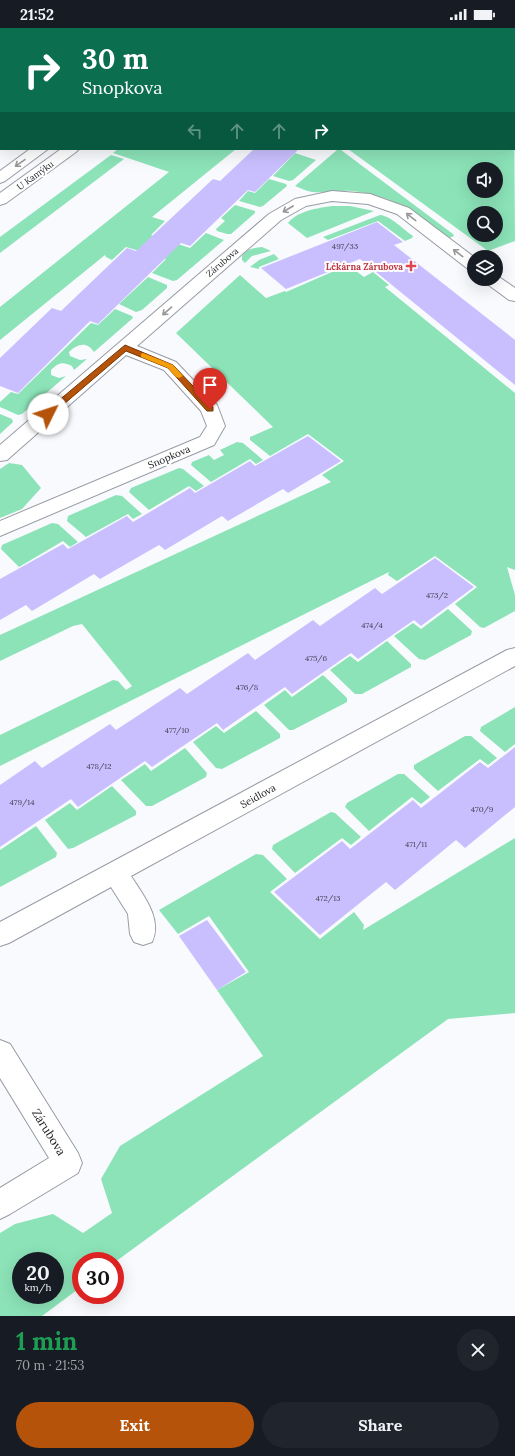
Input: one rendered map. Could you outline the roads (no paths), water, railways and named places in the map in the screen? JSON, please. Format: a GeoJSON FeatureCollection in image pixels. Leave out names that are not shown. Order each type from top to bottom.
{"type":"FeatureCollection","features":[{"type":"Feature","properties":{"kind":"street","name":"U Kamýku"},"geometry":{"type":"LineString","coordinates":[[0,178],[39,150]]}},
{"type":"Feature","properties":{"kind":"street","name":"U Kamýku"},"geometry":{"type":"LineString","coordinates":[[0,200],[70,150]]}},
{"type":"Feature","properties":{"kind":"street","name":"Zárubova"},"geometry":{"type":"LineString","coordinates":[[0,455],[275,217],[301,202],[332,196],[370,199],[376,201],[403,212],[467,260]]}},
{"type":"Feature","properties":{"kind":"street"},"geometry":{"type":"LineString","coordinates":[[501,286],[515,296]]}},
{"type":"Feature","properties":{"kind":"street","name":"Snopkova"},"geometry":{"type":"LineString","coordinates":[[0,529],[207,441],[216,426],[210,409],[170,366],[125,348]]}},
{"type":"Feature","properties":{"kind":"street","name":"Seidlova"},"geometry":{"type":"LineString","coordinates":[[0,935],[116,874],[515,656]]}},
{"type":"Feature","properties":{"kind":"street"},"geometry":{"type":"LineString","coordinates":[[116,874],[140,912],[143,934]]}},
{"type":"Feature","properties":{"kind":"street","name":"Zárubova"},"geometry":{"type":"LineString","coordinates":[[0,1053],[68,1163],[0,1204]]}},
{"type":"Feature","properties":{"kind":"place","name":"Lékárna Zárubova"},"geometry":{"type":"Point","coordinates":[411,266]}}]}
